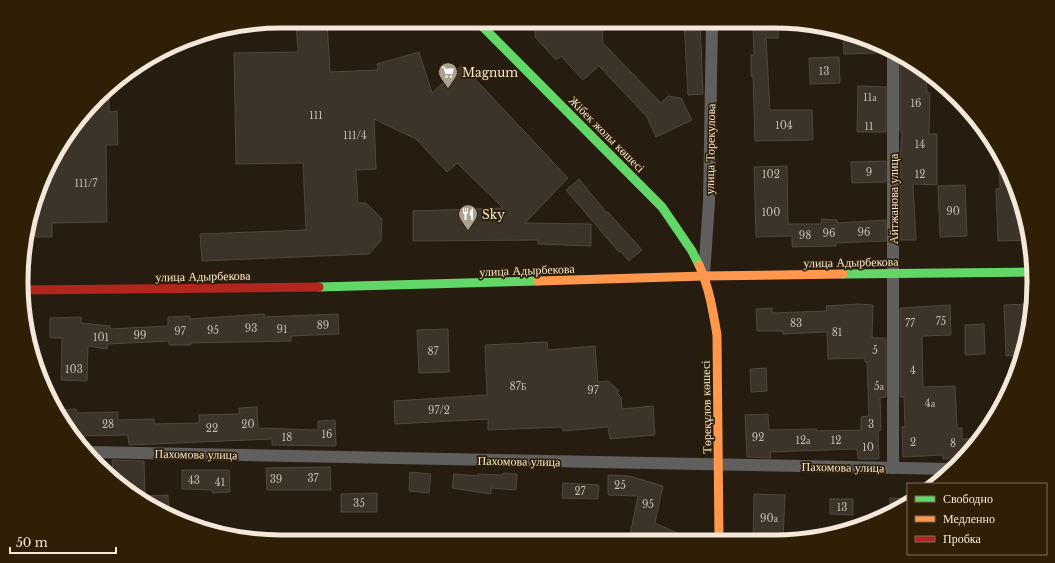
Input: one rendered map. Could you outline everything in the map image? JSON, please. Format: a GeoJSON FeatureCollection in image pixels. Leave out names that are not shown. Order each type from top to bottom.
{"type":"FeatureCollection","features":[{"type":"Feature","properties":{"kind":"main road","name":"Жібек жолы көшесі"},"geometry":{"type":"LineString","coordinates":[[484,28],[662,207],[692,251],[704,276]]}},
{"type":"Feature","properties":{"kind":"main road","name":"улица Адырбекова"},"geometry":{"type":"LineString","coordinates":[[28,290],[397,286],[704,276],[1026,272]]}},
{"type":"Feature","properties":{"kind":"main road","name":"Төреқұлов көшесі"},"geometry":{"type":"LineString","coordinates":[[704,276],[713,308],[717,335],[719,535]]}},
{"type":"Feature","properties":{"kind":"street","name":"улица Торекулова"},"geometry":{"type":"LineString","coordinates":[[704,276],[709,202],[712,28]]}},
{"type":"Feature","properties":{"kind":"street","name":"Айтжанова улица"},"geometry":{"type":"LineString","coordinates":[[893,58],[894,468]]}},
{"type":"Feature","properties":{"kind":"street","name":"Пахомова улица"},"geometry":{"type":"LineString","coordinates":[[94,452],[943,470]]}},
{"type":"Feature","properties":{"kind":"building"},"geometry":{"type":"Polygon","coordinates":[[[296,28],[327,28],[330,72],[378,70],[377,64],[419,52],[432,93],[462,65],[568,178],[525,223],[591,224],[591,246],[538,244],[538,240],[413,241],[413,211],[503,208],[457,163],[447,172],[416,139],[374,119],[376,169],[356,170],[358,203],[366,203],[382,219],[381,241],[369,254],[202,261],[200,234],[306,230],[303,163],[236,164],[234,53],[298,52],[296,28]]]}},
{"type":"Feature","properties":{"kind":"building"},"geometry":{"type":"Polygon","coordinates":[[[535,28],[602,28],[603,43],[661,103],[668,96],[681,98],[692,120],[656,137],[647,117],[599,66],[583,80],[561,56],[556,60],[535,37],[535,28]]]}},
{"type":"Feature","properties":{"kind":"building"},"geometry":{"type":"Polygon","coordinates":[[[684,28],[700,28],[703,94],[688,95],[684,28]]]}},
{"type":"Feature","properties":{"kind":"building"},"geometry":{"type":"Polygon","coordinates":[[[753,28],[778,28],[778,38],[766,38],[770,110],[812,110],[813,140],[755,141],[753,76],[751,76],[751,55],[754,55],[753,28]]]}},
{"type":"Feature","properties":{"kind":"building"},"geometry":{"type":"Polygon","coordinates":[[[843,41],[855,41],[877,50],[877,53],[844,54],[843,41]]]}},
{"type":"Feature","properties":{"kind":"building"},"geometry":{"type":"Polygon","coordinates":[[[839,57],[840,83],[810,84],[809,58],[839,57]]]}},
{"type":"Feature","properties":{"kind":"building"},"geometry":{"type":"Polygon","coordinates":[[[900,64],[903,64],[926,79],[927,93],[930,93],[929,134],[937,134],[937,185],[913,184],[916,240],[900,240],[900,160],[902,132],[900,132],[900,64]]]}},
{"type":"Feature","properties":{"kind":"building"},"geometry":{"type":"Polygon","coordinates":[[[858,86],[886,87],[886,132],[857,132],[858,86]]]}},
{"type":"Feature","properties":{"kind":"building"},"geometry":{"type":"Polygon","coordinates":[[[109,96],[109,112],[117,111],[118,145],[106,145],[107,222],[52,223],[52,237],[35,237],[35,224],[41,200],[54,169],[80,127],[109,96]]]}},
{"type":"Feature","properties":{"kind":"building"},"geometry":{"type":"Polygon","coordinates":[[[886,161],[886,182],[852,183],[851,162],[886,161]]]}},
{"type":"Feature","properties":{"kind":"building"},"geometry":{"type":"Polygon","coordinates":[[[787,166],[788,224],[821,224],[822,219],[837,220],[837,223],[886,220],[886,241],[836,243],[836,246],[792,247],[792,236],[756,237],[754,167],[787,166]]]}},
{"type":"Feature","properties":{"kind":"building"},"geometry":{"type":"Polygon","coordinates":[[[999,166],[1014,200],[1024,240],[998,241],[996,189],[1000,189],[999,166]]]}},
{"type":"Feature","properties":{"kind":"building"},"geometry":{"type":"Polygon","coordinates":[[[579,179],[607,213],[608,212],[642,250],[629,261],[620,251],[619,252],[566,190],[579,179]]]}},
{"type":"Feature","properties":{"kind":"building"},"geometry":{"type":"Polygon","coordinates":[[[965,185],[967,236],[940,237],[938,186],[965,185]]]}},
{"type":"Feature","properties":{"kind":"building"},"geometry":{"type":"Polygon","coordinates":[[[859,304],[873,305],[872,338],[886,338],[886,397],[880,398],[881,430],[878,431],[879,459],[858,459],[857,449],[770,452],[771,458],[747,457],[745,415],[768,414],[769,430],[816,429],[817,431],[861,430],[861,417],[869,416],[867,362],[865,362],[865,358],[828,359],[827,332],[783,334],[783,331],[757,331],[756,309],[772,308],[772,313],[827,311],[826,306],[859,304]]]}},
{"type":"Feature","properties":{"kind":"building"},"geometry":{"type":"Polygon","coordinates":[[[1026,304],[1022,331],[1016,355],[1006,356],[1004,305],[1026,304]]]}},
{"type":"Feature","properties":{"kind":"building"},"geometry":{"type":"Polygon","coordinates":[[[950,305],[951,335],[922,336],[923,387],[955,386],[957,428],[962,428],[962,439],[973,438],[955,458],[943,459],[943,455],[903,457],[902,427],[905,427],[904,397],[900,397],[900,308],[950,305]]]}},
{"type":"Feature","properties":{"kind":"building"},"geometry":{"type":"Polygon","coordinates":[[[264,314],[264,317],[338,314],[339,334],[291,336],[291,341],[191,343],[191,345],[169,345],[169,341],[108,344],[107,349],[88,346],[87,381],[61,380],[62,338],[50,338],[50,318],[81,317],[81,323],[110,326],[110,329],[168,326],[168,317],[190,316],[190,319],[264,314]]]}},
{"type":"Feature","properties":{"kind":"building"},"geometry":{"type":"Polygon","coordinates":[[[984,324],[985,354],[965,355],[965,325],[984,324]]]}},
{"type":"Feature","properties":{"kind":"building"},"geometry":{"type":"Polygon","coordinates":[[[448,329],[449,372],[419,373],[417,330],[448,329]]]}},
{"type":"Feature","properties":{"kind":"building"},"geometry":{"type":"Polygon","coordinates":[[[547,342],[548,350],[595,346],[598,382],[608,381],[619,391],[617,393],[621,397],[622,409],[653,406],[655,435],[610,439],[608,427],[563,431],[562,427],[488,430],[488,419],[395,424],[394,401],[487,395],[485,345],[547,342]]]}},
{"type":"Feature","properties":{"kind":"building"},"geometry":{"type":"Polygon","coordinates":[[[766,368],[767,391],[751,392],[750,369],[766,368]]]}},
{"type":"Feature","properties":{"kind":"building"},"geometry":{"type":"Polygon","coordinates":[[[257,407],[258,428],[318,430],[318,421],[335,420],[336,446],[272,445],[272,439],[129,445],[128,435],[80,436],[63,410],[76,409],[77,413],[118,412],[118,420],[154,419],[154,424],[199,423],[199,415],[239,414],[239,408],[257,407]]]}},
{"type":"Feature","properties":{"kind":"building"},"geometry":{"type":"Polygon","coordinates":[[[112,460],[144,461],[145,495],[127,483],[113,471],[112,460]]]}},
{"type":"Feature","properties":{"kind":"building"},"geometry":{"type":"Polygon","coordinates":[[[330,467],[331,490],[267,490],[266,468],[330,467]]]}},
{"type":"Feature","properties":{"kind":"building"},"geometry":{"type":"Polygon","coordinates":[[[182,470],[229,470],[230,492],[212,493],[212,490],[182,489],[182,470]]]}},
{"type":"Feature","properties":{"kind":"building"},"geometry":{"type":"Polygon","coordinates":[[[410,472],[431,474],[429,493],[409,491],[410,472]]]}},
{"type":"Feature","properties":{"kind":"building"},"geometry":{"type":"Polygon","coordinates":[[[503,473],[517,474],[516,490],[491,488],[491,494],[452,488],[454,474],[478,476],[478,474],[503,475],[503,473]]]}},
{"type":"Feature","properties":{"kind":"building"},"geometry":{"type":"Polygon","coordinates":[[[608,475],[629,476],[663,486],[655,523],[682,535],[630,535],[638,496],[608,495],[608,475]]]}},
{"type":"Feature","properties":{"kind":"building"},"geometry":{"type":"Polygon","coordinates":[[[563,483],[599,485],[598,499],[562,498],[563,483]]]}},
{"type":"Feature","properties":{"kind":"building"},"geometry":{"type":"Polygon","coordinates":[[[377,493],[377,512],[341,512],[341,494],[377,493]]]}},
{"type":"Feature","properties":{"kind":"building"},"geometry":{"type":"Polygon","coordinates":[[[754,494],[785,495],[783,534],[753,535],[754,494]]]}},
{"type":"Feature","properties":{"kind":"building"},"geometry":{"type":"Polygon","coordinates":[[[168,495],[169,509],[147,496],[168,495]]]}},
{"type":"Feature","properties":{"kind":"building"},"geometry":{"type":"Polygon","coordinates":[[[890,498],[904,499],[900,501],[890,507],[890,498]]]}},
{"type":"Feature","properties":{"kind":"building"},"geometry":{"type":"Polygon","coordinates":[[[830,499],[853,499],[853,515],[830,514],[830,499]]]}},
{"type":"Feature","properties":{"kind":"traffic: fast"},"geometry":{"type":"LineString","coordinates":[[484,28],[662,207],[692,251],[699,265]]}},
{"type":"Feature","properties":{"kind":"traffic: fast"},"geometry":{"type":"LineString","coordinates":[[843,274],[1026,272]]}},
{"type":"Feature","properties":{"kind":"traffic: fast"},"geometry":{"type":"LineString","coordinates":[[319,287],[538,281]]}},
{"type":"Feature","properties":{"kind":"traffic: slow"},"geometry":{"type":"LineString","coordinates":[[699,265],[708,290],[717,335],[719,535]]}},
{"type":"Feature","properties":{"kind":"traffic: slow"},"geometry":{"type":"LineString","coordinates":[[538,281],[843,274]]}},
{"type":"Feature","properties":{"kind":"traffic: jam"},"geometry":{"type":"LineString","coordinates":[[28,290],[319,287]]}},
{"type":"Feature","properties":{"kind":"place","name":"Magnum"},"geometry":{"type":"Point","coordinates":[448,89]}},
{"type":"Feature","properties":{"kind":"place","name":"Sky"},"geometry":{"type":"Point","coordinates":[468,231]}}]}
